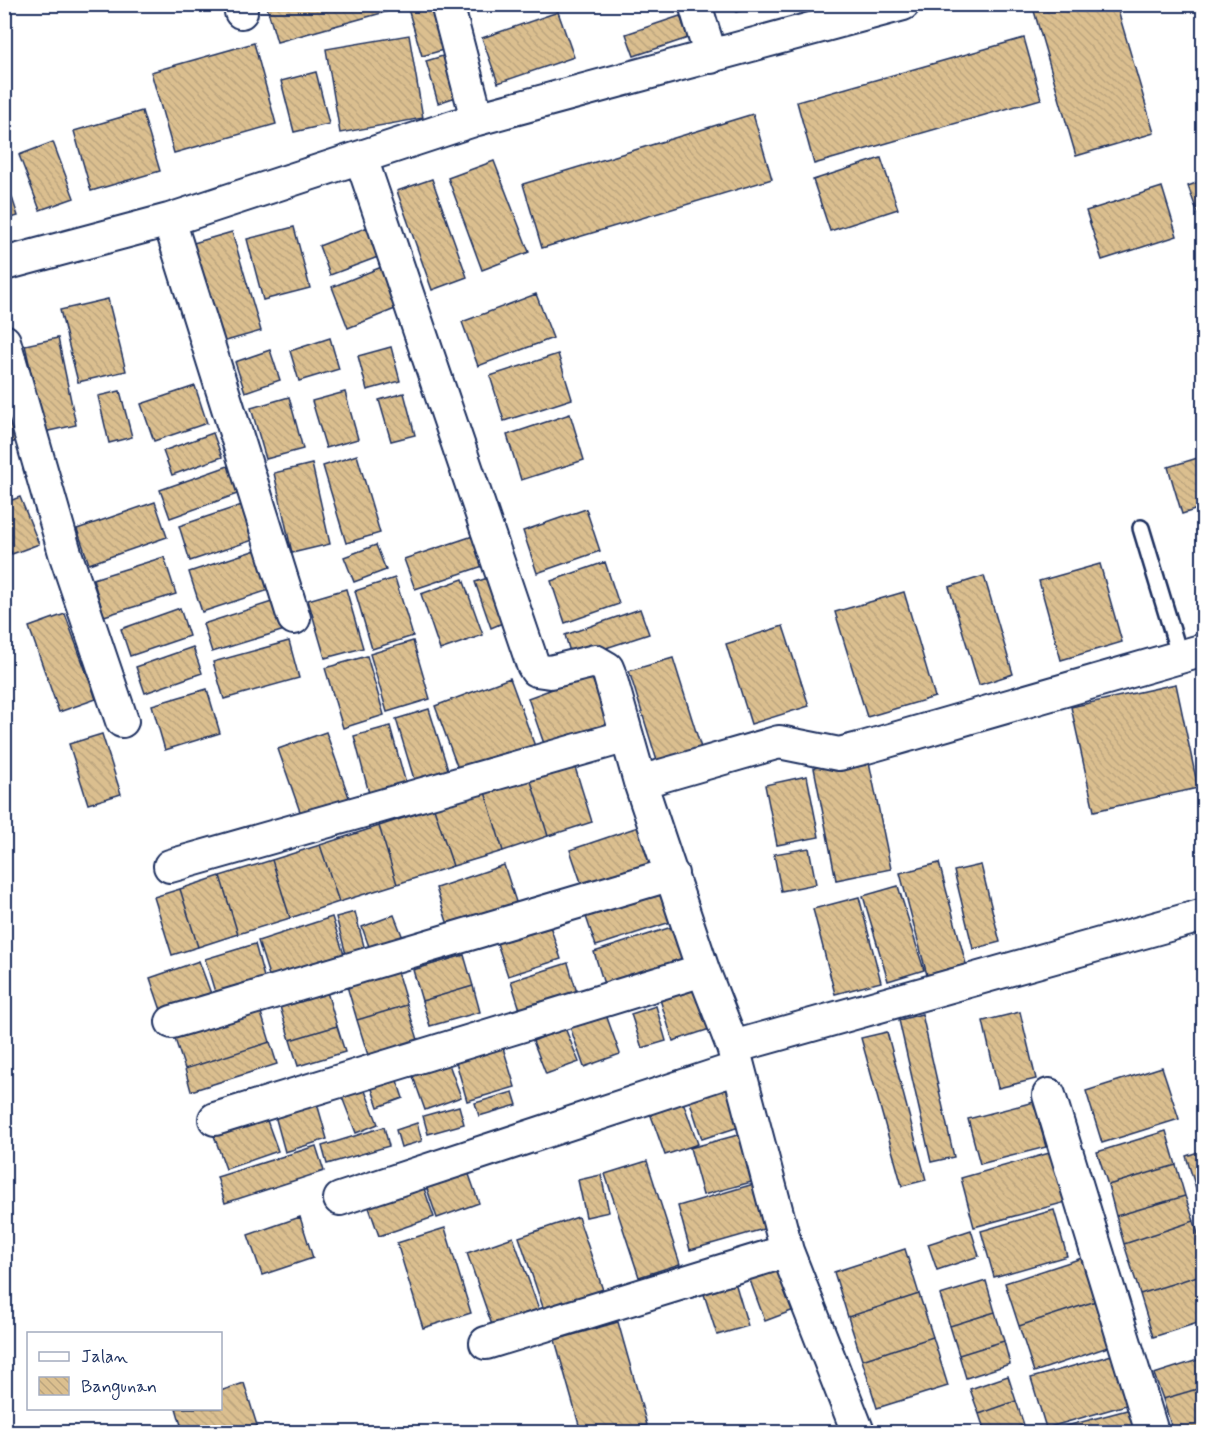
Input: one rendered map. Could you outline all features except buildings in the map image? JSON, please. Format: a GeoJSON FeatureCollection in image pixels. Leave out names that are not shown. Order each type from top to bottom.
{"type":"FeatureCollection","features":[{"type":"Feature","properties":{"kind":"street"},"geometry":{"type":"LineString","coordinates":[[447,4],[477,119]]}},
{"type":"Feature","properties":{"kind":"street"},"geometry":{"type":"LineString","coordinates":[[695,4],[711,57]]}},
{"type":"Feature","properties":{"kind":"street"},"geometry":{"type":"LineString","coordinates":[[4,264],[169,220],[477,119],[903,4]]}},
{"type":"Feature","properties":{"kind":"street"},"geometry":{"type":"LineString","coordinates":[[361,158],[533,665],[536,670],[543,673],[595,661],[602,664],[609,673],[640,782],[703,970],[735,1057],[787,1251],[858,1432]]}},
{"type":"Feature","properties":{"kind":"street"},"geometry":{"type":"LineString","coordinates":[[169,220],[294,618]]}},
{"type":"Feature","properties":{"kind":"street"},"geometry":{"type":"LineString","coordinates":[[4,341],[65,553],[122,720]]}},
{"type":"Feature","properties":{"kind":"street"},"geometry":{"type":"LineString","coordinates":[[640,782],[779,742],[839,754],[1192,653]]}},
{"type":"Feature","properties":{"kind":"street"},"geometry":{"type":"LineString","coordinates":[[170,866],[627,736]]}},
{"type":"Feature","properties":{"kind":"street"},"geometry":{"type":"LineString","coordinates":[[172,1022],[672,874]]}},
{"type":"Feature","properties":{"kind":"street"},"geometry":{"type":"LineString","coordinates":[[340,1199],[735,1057],[1203,915]]}},
{"type":"Feature","properties":{"kind":"street"},"geometry":{"type":"LineString","coordinates":[[214,1119],[703,970]]}},
{"type":"Feature","properties":{"kind":"street"},"geometry":{"type":"LineString","coordinates":[[1049,1095],[1152,1432]]}},
{"type":"Feature","properties":{"kind":"street"},"geometry":{"type":"LineString","coordinates":[[486,1343],[787,1251]]}},
{"type":"Feature","properties":{"kind":"lane"},"geometry":{"type":"LineString","coordinates":[[1141,528],[1192,653]]}}]}
